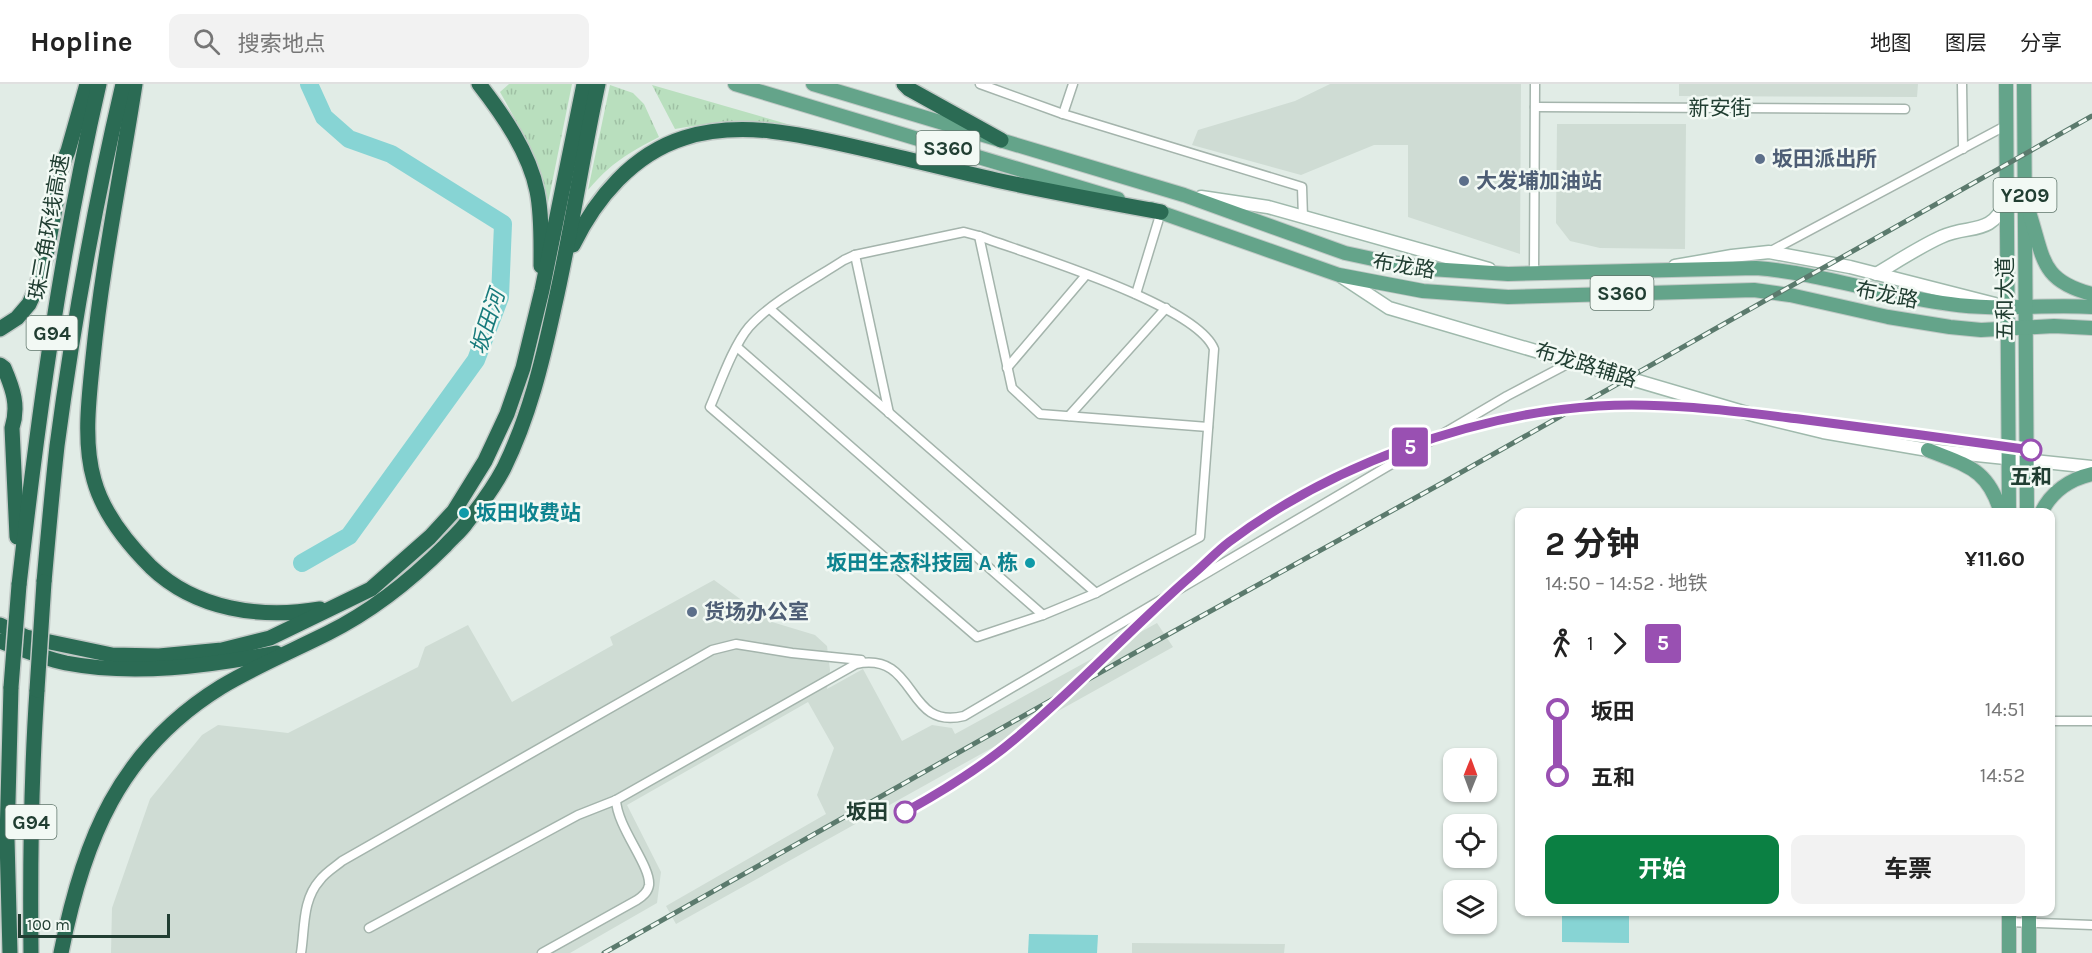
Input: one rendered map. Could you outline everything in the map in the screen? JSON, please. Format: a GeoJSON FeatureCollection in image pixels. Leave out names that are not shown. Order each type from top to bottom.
{"type":"FeatureCollection","features":[{"type":"Feature","properties":{"kind":"highway"},"geometry":{"type":"LineString","coordinates":[[0,328],[17,318],[29,304],[35,291],[46,256],[56,203],[54,184],[68,151],[87,84]]}},
{"type":"Feature","properties":{"kind":"highway","name":"珠三角环线高速"},"geometry":{"type":"LineString","coordinates":[[10,953],[7,839],[11,687],[19,585],[38,424],[58,290],[99,84]]}},
{"type":"Feature","properties":{"kind":"highway","name":"珠三角环线高速"},"geometry":{"type":"LineString","coordinates":[[31,953],[32,766],[44,582],[57,446],[76,320],[106,157],[123,84]]}},
{"type":"Feature","properties":{"kind":"highway"},"geometry":{"type":"LineString","coordinates":[[135,84],[96,327],[88,428],[94,481],[106,509],[129,545],[166,581],[175,586],[212,604],[263,613],[304,612],[338,606]]}},
{"type":"Feature","properties":{"kind":"highway"},"geometry":{"type":"LineString","coordinates":[[479,84],[493,102],[526,159],[537,191],[542,290]]}},
{"type":"Feature","properties":{"kind":"highway"},"geometry":{"type":"LineString","coordinates":[[904,84],[909,89],[1001,140]]}},
{"type":"Feature","properties":{"kind":"highway"},"geometry":{"type":"LineString","coordinates":[[0,625],[26,637],[103,653],[159,656],[222,650],[270,638],[371,590],[430,537],[454,511],[485,462],[507,414],[523,368],[591,86]]}},
{"type":"Feature","properties":{"kind":"highway"},"geometry":{"type":"LineString","coordinates":[[61,953],[81,870],[103,816],[133,765],[157,737],[221,687],[330,632],[401,587],[466,524],[502,471],[526,416],[543,360],[564,264],[591,86]]}},
{"type":"Feature","properties":{"kind":"highway"},"geometry":{"type":"LineString","coordinates":[[564,264],[582,228],[616,182],[636,164],[662,148],[684,138],[708,133],[771,131],[811,137],[1037,189],[1161,212]]}},
{"type":"Feature","properties":{"kind":"highway"},"geometry":{"type":"LineString","coordinates":[[0,365],[8,376],[16,402],[12,435],[19,585]]}},
{"type":"Feature","properties":{"kind":"highway"},"geometry":{"type":"LineString","coordinates":[[0,641],[66,663],[114,668],[155,669],[221,663],[294,650]]}},
{"type":"Feature","properties":{"kind":"main road","name":"布龙路"},"geometry":{"type":"LineString","coordinates":[[735,84],[1161,212],[1339,275],[1423,291],[1498,297],[1754,290],[1799,296],[1856,311],[1919,323],[1981,330],[2054,326],[2092,328]]}},
{"type":"Feature","properties":{"kind":"main road","name":"布龙路"},"geometry":{"type":"LineString","coordinates":[[813,84],[1178,194],[1345,253],[1430,269],[1508,274],[1736,267],[1775,269],[1922,301],[1984,308],[2053,305],[2092,307]]}},
{"type":"Feature","properties":{"kind":"main road","name":"五和大道"},"geometry":{"type":"LineString","coordinates":[[2006,84],[2009,508]]}},
{"type":"Feature","properties":{"kind":"main road","name":"五和大道"},"geometry":{"type":"LineString","coordinates":[[2024,84],[2027,508]]}},
{"type":"Feature","properties":{"kind":"main road"},"geometry":{"type":"LineString","coordinates":[[1178,194],[1268,207],[1508,274]]}},
{"type":"Feature","properties":{"kind":"main road"},"geometry":{"type":"LineString","coordinates":[[1876,274],[1944,236],[1983,227],[2000,213],[2007,200]]}},
{"type":"Feature","properties":{"kind":"main road"},"geometry":{"type":"LineString","coordinates":[[2025,201],[2049,270],[2067,286],[2092,294]]}},
{"type":"Feature","properties":{"kind":"main road"},"geometry":{"type":"LineString","coordinates":[[1659,270],[1732,256],[1769,252],[1825,261],[2007,307]]}},
{"type":"Feature","properties":{"kind":"main road","name":"布龙路辅路"},"geometry":{"type":"LineString","coordinates":[[1339,275],[1389,308],[1790,425],[1928,450],[2092,467]]}},
{"type":"Feature","properties":{"kind":"main road"},"geometry":{"type":"LineString","coordinates":[[1928,450],[1967,465],[1983,477],[1995,494],[1999,508]]}},
{"type":"Feature","properties":{"kind":"main road"},"geometry":{"type":"LineString","coordinates":[[2044,508],[2059,490],[2074,480],[2092,474]]}},
{"type":"Feature","properties":{"kind":"main road"},"geometry":{"type":"LineString","coordinates":[[2009,917],[2009,953]]}},
{"type":"Feature","properties":{"kind":"main road"},"geometry":{"type":"LineString","coordinates":[[2029,918],[2029,953]]}},
{"type":"Feature","properties":{"kind":"street"},"geometry":{"type":"LineString","coordinates":[[980,84],[1063,114],[1302,187],[1303,218]]}},
{"type":"Feature","properties":{"kind":"street"},"geometry":{"type":"LineString","coordinates":[[1063,114],[1073,84]]}},
{"type":"Feature","properties":{"kind":"street"},"geometry":{"type":"LineString","coordinates":[[1534,274],[1535,84]]}},
{"type":"Feature","properties":{"kind":"street"},"geometry":{"type":"LineString","coordinates":[[1962,84],[1962,149]]}},
{"type":"Feature","properties":{"kind":"street","name":"新安街"},"geometry":{"type":"LineString","coordinates":[[1535,107],[1905,109]]}},
{"type":"Feature","properties":{"kind":"street"},"geometry":{"type":"LineString","coordinates":[[1769,252],[2007,125]]}},
{"type":"Feature","properties":{"kind":"street"},"geometry":{"type":"LineString","coordinates":[[1136,294],[1161,212]]}},
{"type":"Feature","properties":{"kind":"street"},"geometry":{"type":"LineString","coordinates":[[964,232],[1136,294],[1166,308],[1199,330],[1210,340],[1214,349],[1200,537],[1096,593],[1043,615],[977,637],[710,407],[737,347],[749,327],[770,309],[855,255],[964,232]]}},
{"type":"Feature","properties":{"kind":"street"},"geometry":{"type":"LineString","coordinates":[[979,236],[1012,388],[1040,414],[1208,427]]}},
{"type":"Feature","properties":{"kind":"street"},"geometry":{"type":"LineString","coordinates":[[855,255],[889,413]]}},
{"type":"Feature","properties":{"kind":"street"},"geometry":{"type":"LineString","coordinates":[[1007,368],[1086,275]]}},
{"type":"Feature","properties":{"kind":"street"},"geometry":{"type":"LineString","coordinates":[[1070,417],[1166,308]]}},
{"type":"Feature","properties":{"kind":"street"},"geometry":{"type":"LineString","coordinates":[[770,309],[1096,593]]}},
{"type":"Feature","properties":{"kind":"street"},"geometry":{"type":"LineString","coordinates":[[737,347],[1043,615]]}},
{"type":"Feature","properties":{"kind":"street"},"geometry":{"type":"LineString","coordinates":[[301,953],[306,905],[310,892],[320,879],[342,861],[712,650],[724,645],[736,644],[885,664],[899,674],[922,705],[931,713],[942,718],[954,719],[964,716],[1497,402],[1567,364],[1569,359]]}},
{"type":"Feature","properties":{"kind":"street"},"geometry":{"type":"LineString","coordinates":[[369,928],[578,815],[616,800],[843,670],[870,661]]}},
{"type":"Feature","properties":{"kind":"street"},"geometry":{"type":"LineString","coordinates":[[2055,721],[2092,721]]}},
{"type":"Feature","properties":{"kind":"street"},"geometry":{"type":"LineString","coordinates":[[543,953],[638,900],[649,885],[648,875],[623,826],[616,800]]}},
{"type":"Feature","properties":{"kind":"street"},"geometry":{"type":"LineString","coordinates":[[2009,917],[2092,925]]}},
{"type":"Feature","properties":{"kind":"shaded area"},"geometry":{"type":"Polygon","coordinates":[[[1330,84],[1521,84],[1520,254],[1408,217],[1408,145],[1374,145],[1301,175],[1192,145],[1198,130],[1295,101],[1330,84]]]}},
{"type":"Feature","properties":{"kind":"shaded area"},"geometry":{"type":"Polygon","coordinates":[[[1679,84],[1918,84],[1917,97],[1679,96],[1679,84]]]}},
{"type":"Feature","properties":{"kind":"shaded area"},"geometry":{"type":"Polygon","coordinates":[[[1557,124],[1686,124],[1685,249],[1600,248],[1570,241],[1556,223],[1557,124]]]}},
{"type":"Feature","properties":{"kind":"shaded area"},"geometry":{"type":"Polygon","coordinates":[[[714,580],[772,622],[815,635],[827,646],[830,670],[827,689],[863,669],[902,741],[932,725],[952,728],[955,734],[1157,623],[1173,647],[676,924],[666,906],[826,814],[817,795],[834,748],[808,702],[627,805],[661,872],[657,903],[570,953],[111,953],[112,908],[150,799],[202,735],[218,725],[288,733],[418,667],[425,647],[468,625],[512,702],[613,645],[610,637],[714,580]]]}},
{"type":"Feature","properties":{"kind":"shaded area"},"geometry":{"type":"Polygon","coordinates":[[[1132,943],[1285,944],[1284,953],[1132,953],[1132,943]]]}},
{"type":"Feature","properties":{"kind":"green space"},"geometry":{"type":"Polygon","coordinates":[[[509,84],[572,84],[548,203],[528,146],[500,92],[509,84]]]}},
{"type":"Feature","properties":{"kind":"green space"},"geometry":{"type":"Polygon","coordinates":[[[610,85],[633,93],[644,104],[659,137],[620,159],[588,190],[610,85]]]}},
{"type":"Feature","properties":{"kind":"green space"},"geometry":{"type":"Polygon","coordinates":[[[652,85],[794,126],[734,123],[675,129],[652,85]]]}},
{"type":"Feature","properties":{"kind":"water"},"geometry":{"type":"Polygon","coordinates":[[[1562,916],[1629,916],[1629,943],[1562,942],[1562,916]]]}},
{"type":"Feature","properties":{"kind":"water"},"geometry":{"type":"Polygon","coordinates":[[[1029,934],[1098,935],[1097,953],[1028,953],[1029,934]]]}},
{"type":"Feature","properties":{"kind":"waterway","name":"坂田河"},"geometry":{"type":"LineString","coordinates":[[302,563],[349,536],[476,360],[500,297],[503,224],[391,154],[349,139],[324,117],[309,84]]}},
{"type":"Feature","properties":{"kind":"railway"},"geometry":{"type":"LineString","coordinates":[[604,953],[2092,116]]}},
{"type":"Feature","properties":{"kind":"metro line","name":"5"},"geometry":{"type":"LineString","coordinates":[[905,812],[968,774],[1013,741],[1053,706],[1150,612],[1228,543],[1293,499],[1395,452],[1448,434],[1515,417],[1597,406],[1668,406],[1861,427],[2031,450]]}},
{"type":"Feature","properties":{"kind":"place","name":"坂田派出所"},"geometry":{"type":"Point","coordinates":[1760,159]}},
{"type":"Feature","properties":{"kind":"place","name":"大发埔加油站"},"geometry":{"type":"Point","coordinates":[1464,181]}},
{"type":"Feature","properties":{"kind":"place","name":"五和"},"geometry":{"type":"Point","coordinates":[2031,450]}},
{"type":"Feature","properties":{"kind":"place","name":"坂田收费站"},"geometry":{"type":"Point","coordinates":[464,513]}},
{"type":"Feature","properties":{"kind":"place","name":"坂田生态科技园 A 栋"},"geometry":{"type":"Point","coordinates":[1030,563]}},
{"type":"Feature","properties":{"kind":"place","name":"货场办公室"},"geometry":{"type":"Point","coordinates":[692,612]}},
{"type":"Feature","properties":{"kind":"place","name":"坂田"},"geometry":{"type":"Point","coordinates":[905,812]}}]}
